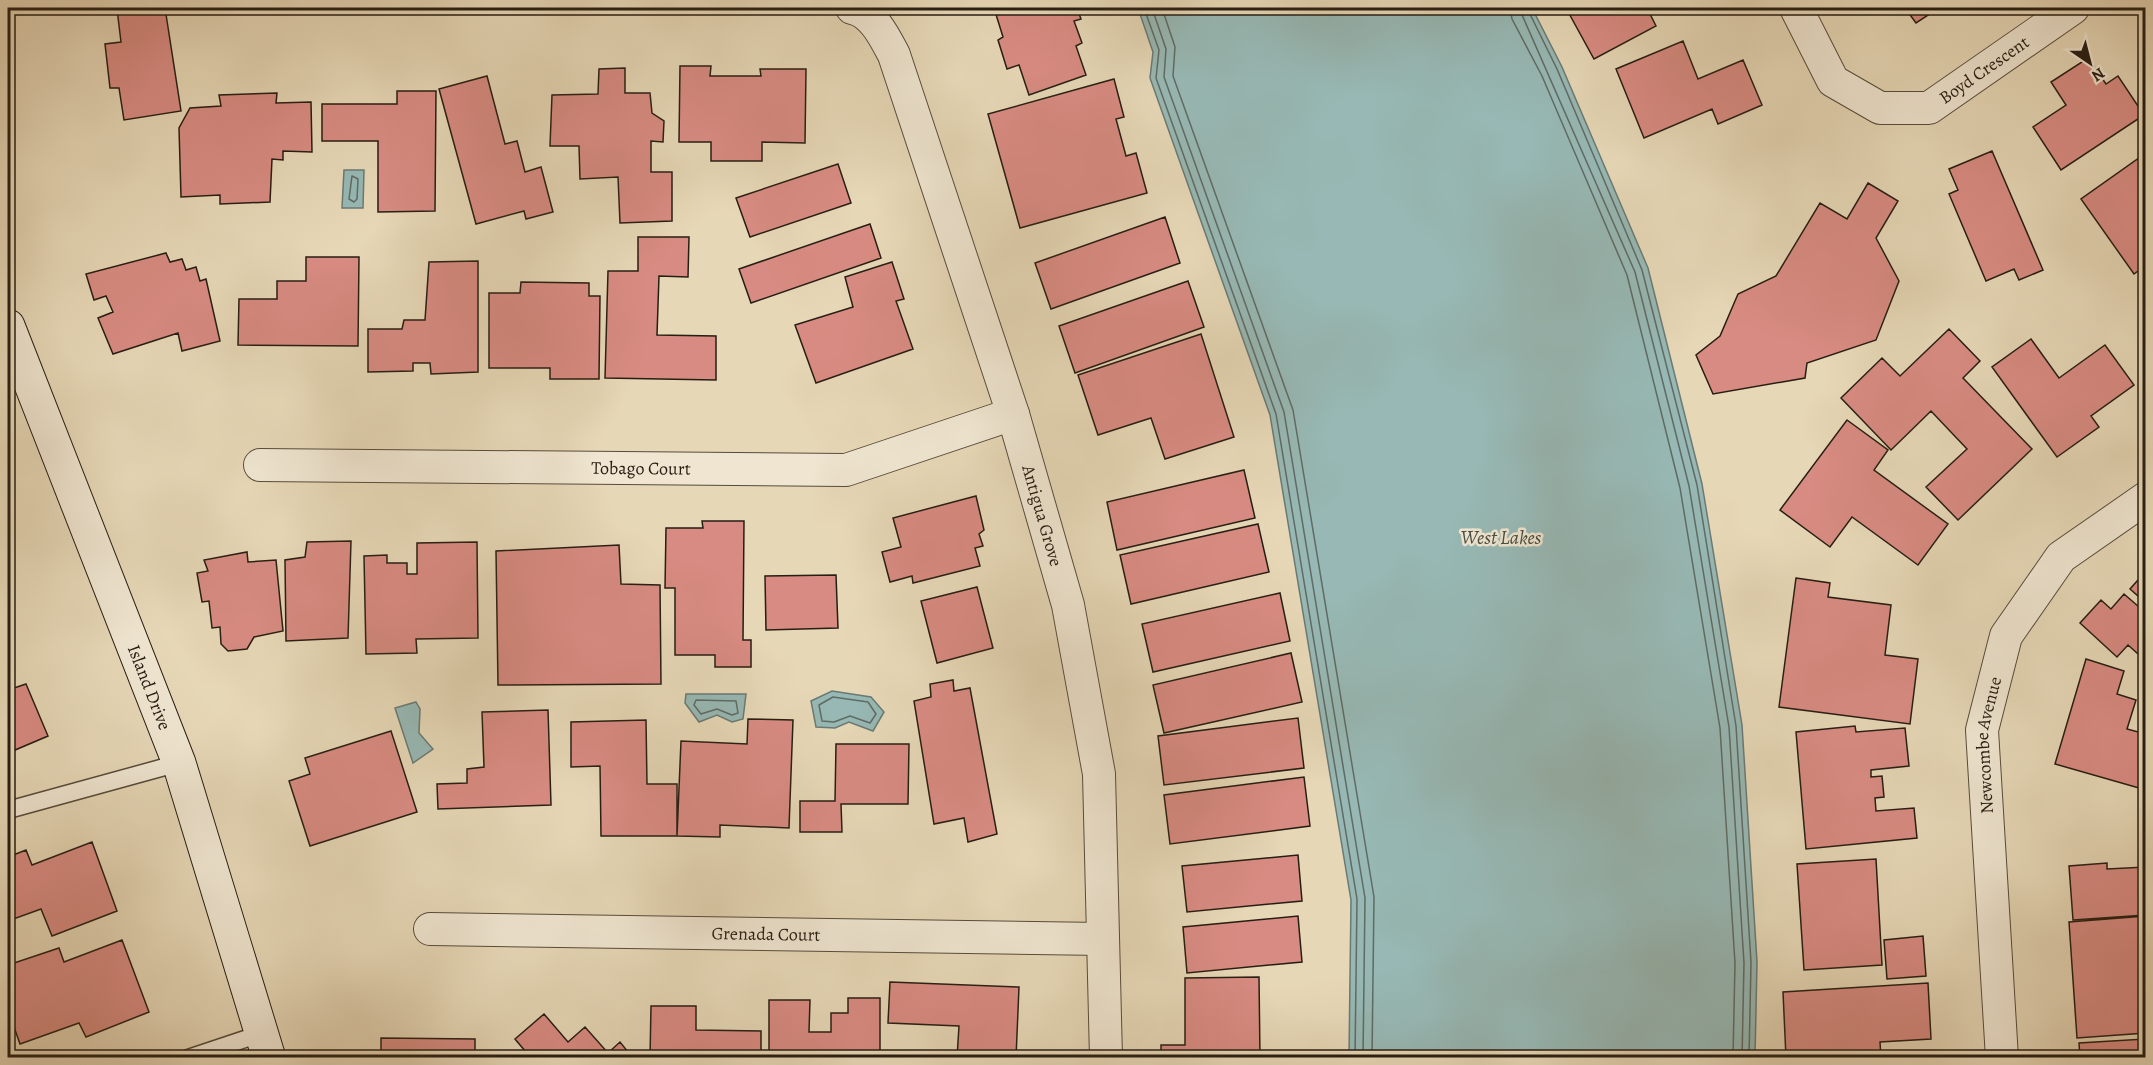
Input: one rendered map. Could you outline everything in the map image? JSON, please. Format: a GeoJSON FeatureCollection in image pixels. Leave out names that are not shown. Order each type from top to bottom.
{"type":"FeatureCollection","features":[{"type":"Feature","properties":{"kind":"street","name":"Antigua Grove"},"geometry":{"type":"LineString","coordinates":[[852,8],[878,27],[894,55],[1013,414],[1068,605],[1099,774],[1106,1058]]}},
{"type":"Feature","properties":{"kind":"street","name":"Boyd Crescent"},"geometry":{"type":"LineString","coordinates":[[1796,8],[1833,81],[1880,108],[1929,108],[2073,8]]}},
{"type":"Feature","properties":{"kind":"street","name":"Island Drive"},"geometry":{"type":"LineString","coordinates":[[8,326],[179,763],[266,1045]]}},
{"type":"Feature","properties":{"kind":"street","name":"Tobago Court"},"geometry":{"type":"LineString","coordinates":[[260,465],[846,470],[1013,414]]}},
{"type":"Feature","properties":{"kind":"street","name":"Newcombe Avenue"},"geometry":{"type":"LineString","coordinates":[[2002,1058],[1982,730],[2003,646],[2006,636],[2061,557],[2145,498]]}},
{"type":"Feature","properties":{"kind":"street","name":"Grenada Court"},"geometry":{"type":"LineString","coordinates":[[430,929],[1102,939]]}},
{"type":"Feature","properties":{"kind":"lane"},"geometry":{"type":"LineString","coordinates":[[8,810],[179,763]]}},
{"type":"Feature","properties":{"kind":"lane"},"geometry":{"type":"LineString","coordinates":[[188,1058],[266,1045]]}},
{"type":"Feature","properties":{"kind":"water","name":"West Lakes"},"geometry":{"type":"Polygon","coordinates":[[[1138,8],[1532,8],[1562,67],[1648,268],[1702,484],[1742,725],[1757,962],[1755,1057],[1349,1057],[1351,900],[1270,415],[1150,78],[1153,52],[1138,8]]]}},
{"type":"Feature","properties":{"kind":"water"},"geometry":{"type":"Polygon","coordinates":[[[344,170],[364,170],[363,208],[342,208],[344,170]]]}},
{"type":"Feature","properties":{"kind":"water"},"geometry":{"type":"Polygon","coordinates":[[[832,691],[871,697],[884,712],[873,731],[849,722],[835,728],[816,727],[811,701],[832,691]]]}},
{"type":"Feature","properties":{"kind":"water"},"geometry":{"type":"Polygon","coordinates":[[[686,694],[746,694],[743,719],[732,722],[717,715],[699,722],[685,703],[686,694]]]}},
{"type":"Feature","properties":{"kind":"water"},"geometry":{"type":"Polygon","coordinates":[[[416,702],[420,709],[419,733],[433,749],[413,763],[395,708],[416,702]]]}},
{"type":"Feature","properties":{"kind":"building"},"geometry":{"type":"Polygon","coordinates":[[[165,8],[181,111],[124,120],[119,88],[110,88],[105,44],[121,42],[117,9],[165,8]]]}},
{"type":"Feature","properties":{"kind":"building"},"geometry":{"type":"Polygon","coordinates":[[[994,8],[1077,8],[1081,19],[1074,21],[1082,43],[1076,46],[1086,75],[1029,95],[1019,65],[1007,69],[998,40],[1003,37],[994,8]]]}},
{"type":"Feature","properties":{"kind":"building"},"geometry":{"type":"Polygon","coordinates":[[[1566,8],[1647,8],[1656,26],[1594,59],[1566,8]]]}},
{"type":"Feature","properties":{"kind":"building"},"geometry":{"type":"Polygon","coordinates":[[[1905,8],[1939,8],[1916,23],[1905,8]]]}},
{"type":"Feature","properties":{"kind":"building"},"geometry":{"type":"Polygon","coordinates":[[[1683,41],[1698,79],[1743,60],[1762,105],[1718,124],[1712,109],[1644,138],[1616,69],[1683,41]]]}},
{"type":"Feature","properties":{"kind":"building"},"geometry":{"type":"Polygon","coordinates":[[[2088,58],[2106,84],[2118,76],[2144,115],[2061,170],[2033,127],[2066,105],[2051,82],[2088,58]]]}},
{"type":"Feature","properties":{"kind":"building"},"geometry":{"type":"Polygon","coordinates":[[[680,66],[711,66],[710,76],[761,76],[760,69],[806,69],[805,143],[762,142],[762,161],[711,161],[711,142],[679,142],[680,66]]]}},
{"type":"Feature","properties":{"kind":"building"},"geometry":{"type":"Polygon","coordinates":[[[625,68],[625,93],[650,93],[652,113],[664,121],[663,142],[651,141],[651,172],[672,172],[672,221],[620,223],[618,177],[580,179],[579,146],[550,146],[552,95],[598,94],[599,69],[625,68]]]}},
{"type":"Feature","properties":{"kind":"building"},"geometry":{"type":"Polygon","coordinates":[[[487,76],[505,144],[517,141],[525,172],[541,167],[553,212],[526,219],[524,211],[476,224],[439,89],[487,76]]]}},
{"type":"Feature","properties":{"kind":"building"},"geometry":{"type":"Polygon","coordinates":[[[1114,79],[1124,117],[1116,119],[1126,156],[1136,153],[1147,193],[1020,228],[988,114],[1114,79]]]}},
{"type":"Feature","properties":{"kind":"building"},"geometry":{"type":"Polygon","coordinates":[[[397,91],[436,91],[435,211],[378,212],[378,141],[322,141],[322,104],[397,104],[397,91]]]}},
{"type":"Feature","properties":{"kind":"building"},"geometry":{"type":"Polygon","coordinates":[[[277,93],[276,103],[311,102],[312,152],[283,151],[283,160],[272,159],[270,202],[220,204],[220,195],[181,197],[179,128],[190,108],[221,106],[219,95],[277,93]]]}},
{"type":"Feature","properties":{"kind":"building"},"geometry":{"type":"Polygon","coordinates":[[[1992,151],[2043,270],[2019,280],[2014,269],[1986,281],[1949,194],[1958,190],[1949,169],[1992,151]]]}},
{"type":"Feature","properties":{"kind":"building"},"geometry":{"type":"Polygon","coordinates":[[[2146,153],[2146,265],[2134,274],[2081,199],[2146,153]]]}},
{"type":"Feature","properties":{"kind":"building"},"geometry":{"type":"Polygon","coordinates":[[[838,164],[851,203],[750,237],[736,198],[838,164]]]}},
{"type":"Feature","properties":{"kind":"building"},"geometry":{"type":"Polygon","coordinates":[[[1868,183],[1898,201],[1876,238],[1899,281],[1876,340],[1807,363],[1805,378],[1713,394],[1696,355],[1720,336],[1738,294],[1776,276],[1820,203],[1847,219],[1868,183]]]}},
{"type":"Feature","properties":{"kind":"building"},"geometry":{"type":"Polygon","coordinates":[[[1165,217],[1180,263],[1051,309],[1035,263],[1165,217]]]}},
{"type":"Feature","properties":{"kind":"building"},"geometry":{"type":"Polygon","coordinates":[[[870,224],[881,258],[751,303],[739,269],[870,224]]]}},
{"type":"Feature","properties":{"kind":"building"},"geometry":{"type":"Polygon","coordinates":[[[638,237],[689,237],[688,277],[659,276],[657,335],[716,336],[716,380],[605,378],[608,271],[638,271],[638,237]]]}},
{"type":"Feature","properties":{"kind":"building"},"geometry":{"type":"Polygon","coordinates":[[[166,253],[170,262],[182,259],[186,270],[196,267],[200,281],[206,279],[220,341],[182,351],[178,333],[113,354],[98,318],[113,312],[106,296],[94,300],[86,274],[166,253]]]}},
{"type":"Feature","properties":{"kind":"building"},"geometry":{"type":"Polygon","coordinates":[[[306,257],[359,257],[358,346],[238,345],[239,299],[277,299],[277,281],[306,281],[306,257]]]}},
{"type":"Feature","properties":{"kind":"building"},"geometry":{"type":"Polygon","coordinates":[[[478,261],[478,372],[431,374],[430,363],[413,363],[413,371],[368,372],[368,329],[402,329],[404,320],[425,320],[429,262],[478,261]]]}},
{"type":"Feature","properties":{"kind":"building"},"geometry":{"type":"Polygon","coordinates":[[[892,262],[904,299],[896,301],[913,349],[816,383],[795,325],[853,307],[845,277],[892,262]]]}},
{"type":"Feature","properties":{"kind":"building"},"geometry":{"type":"Polygon","coordinates":[[[1188,281],[1204,327],[1075,373],[1059,326],[1188,281]]]}},
{"type":"Feature","properties":{"kind":"building"},"geometry":{"type":"Polygon","coordinates":[[[521,282],[589,283],[589,296],[600,296],[599,379],[550,379],[550,368],[489,368],[489,293],[520,293],[521,282]]]}},
{"type":"Feature","properties":{"kind":"building"},"geometry":{"type":"Polygon","coordinates":[[[1949,329],[1980,361],[1963,378],[2032,449],[1958,520],[1926,487],[1967,449],[1931,411],[1891,450],[1841,398],[1882,358],[1900,376],[1949,329]]]}},
{"type":"Feature","properties":{"kind":"building"},"geometry":{"type":"Polygon","coordinates":[[[1201,334],[1234,437],[1165,459],[1151,418],[1098,435],[1078,375],[1201,334]]]}},
{"type":"Feature","properties":{"kind":"building"},"geometry":{"type":"Polygon","coordinates":[[[2031,339],[2059,378],[2105,345],[2134,385],[2091,416],[2099,427],[2057,457],[1992,367],[2031,339]]]}},
{"type":"Feature","properties":{"kind":"building"},"geometry":{"type":"Polygon","coordinates":[[[1847,420],[1888,450],[1874,470],[1948,524],[1918,565],[1852,517],[1830,547],[1780,510],[1847,420]]]}},
{"type":"Feature","properties":{"kind":"building"},"geometry":{"type":"Polygon","coordinates":[[[1244,470],[1255,518],[1117,550],[1107,502],[1244,470]]]}},
{"type":"Feature","properties":{"kind":"building"},"geometry":{"type":"Polygon","coordinates":[[[976,496],[984,530],[979,534],[983,546],[975,548],[980,566],[913,583],[912,576],[890,582],[882,552],[901,547],[893,518],[976,496]]]}},
{"type":"Feature","properties":{"kind":"building"},"geometry":{"type":"Polygon","coordinates":[[[702,521],[744,521],[743,640],[751,640],[751,667],[715,667],[715,655],[675,655],[675,588],[665,588],[666,528],[703,528],[702,521]]]}},
{"type":"Feature","properties":{"kind":"building"},"geometry":{"type":"Polygon","coordinates":[[[1258,524],[1269,572],[1131,604],[1120,555],[1258,524]]]}},
{"type":"Feature","properties":{"kind":"building"},"geometry":{"type":"Polygon","coordinates":[[[351,541],[348,638],[286,641],[285,560],[305,557],[307,542],[351,541]]]}},
{"type":"Feature","properties":{"kind":"building"},"geometry":{"type":"Polygon","coordinates":[[[477,542],[478,638],[416,639],[417,653],[366,654],[364,556],[387,555],[387,563],[407,563],[407,574],[417,574],[417,543],[477,542]]]}},
{"type":"Feature","properties":{"kind":"building"},"geometry":{"type":"Polygon","coordinates":[[[619,545],[621,584],[660,585],[661,684],[498,685],[496,551],[619,545]]]}},
{"type":"Feature","properties":{"kind":"building"},"geometry":{"type":"Polygon","coordinates":[[[247,552],[248,562],[276,560],[283,631],[254,637],[247,649],[228,651],[221,644],[220,627],[212,628],[209,601],[202,602],[197,573],[208,571],[204,560],[247,552]]]}},
{"type":"Feature","properties":{"kind":"building"},"geometry":{"type":"Polygon","coordinates":[[[2146,571],[2146,603],[2130,589],[2146,571]]]}},
{"type":"Feature","properties":{"kind":"building"},"geometry":{"type":"Polygon","coordinates":[[[836,575],[838,628],[766,630],[765,576],[836,575]]]}},
{"type":"Feature","properties":{"kind":"building"},"geometry":{"type":"Polygon","coordinates":[[[1796,578],[1830,583],[1828,597],[1891,605],[1885,655],[1918,659],[1910,724],[1779,707],[1796,578]]]}},
{"type":"Feature","properties":{"kind":"building"},"geometry":{"type":"Polygon","coordinates":[[[977,587],[993,648],[937,663],[921,601],[977,587]]]}},
{"type":"Feature","properties":{"kind":"building"},"geometry":{"type":"Polygon","coordinates":[[[1280,593],[1290,641],[1153,672],[1142,624],[1280,593]]]}},
{"type":"Feature","properties":{"kind":"building"},"geometry":{"type":"Polygon","coordinates":[[[2124,594],[2146,613],[2146,661],[2128,645],[2117,657],[2080,623],[2101,600],[2111,609],[2124,594]]]}},
{"type":"Feature","properties":{"kind":"building"},"geometry":{"type":"Polygon","coordinates":[[[1291,653],[1302,702],[1164,733],[1153,685],[1291,653]]]}},
{"type":"Feature","properties":{"kind":"building"},"geometry":{"type":"Polygon","coordinates":[[[2086,659],[2124,671],[2117,694],[2136,700],[2127,729],[2146,734],[2146,790],[2055,764],[2086,659]]]}},
{"type":"Feature","properties":{"kind":"building"},"geometry":{"type":"Polygon","coordinates":[[[953,680],[954,691],[970,688],[997,834],[968,842],[964,818],[934,824],[914,701],[931,697],[930,684],[953,680]]]}},
{"type":"Feature","properties":{"kind":"building"},"geometry":{"type":"Polygon","coordinates":[[[26,684],[48,736],[8,753],[8,690],[26,684]]]}},
{"type":"Feature","properties":{"kind":"building"},"geometry":{"type":"Polygon","coordinates":[[[548,710],[551,805],[438,809],[437,784],[467,783],[467,769],[484,767],[482,712],[548,710]]]}},
{"type":"Feature","properties":{"kind":"building"},"geometry":{"type":"Polygon","coordinates":[[[1298,718],[1304,768],[1164,785],[1158,736],[1298,718]]]}},
{"type":"Feature","properties":{"kind":"building"},"geometry":{"type":"Polygon","coordinates":[[[748,719],[793,720],[789,828],[720,825],[720,837],[677,836],[681,741],[747,744],[748,719]]]}},
{"type":"Feature","properties":{"kind":"building"},"geometry":{"type":"Polygon","coordinates":[[[646,720],[647,784],[677,784],[677,836],[601,836],[600,766],[571,767],[571,722],[646,720]]]}},
{"type":"Feature","properties":{"kind":"building"},"geometry":{"type":"Polygon","coordinates":[[[1855,726],[1856,732],[1905,728],[1909,766],[1871,770],[1871,777],[1882,776],[1884,797],[1875,798],[1876,811],[1914,808],[1917,838],[1806,849],[1796,732],[1855,726]]]}},
{"type":"Feature","properties":{"kind":"building"},"geometry":{"type":"Polygon","coordinates":[[[391,731],[417,812],[310,846],[289,781],[310,774],[305,758],[391,731]]]}},
{"type":"Feature","properties":{"kind":"building"},"geometry":{"type":"Polygon","coordinates":[[[836,744],[909,744],[908,804],[841,804],[842,832],[800,832],[800,801],[835,801],[836,744]]]}},
{"type":"Feature","properties":{"kind":"building"},"geometry":{"type":"Polygon","coordinates":[[[1304,777],[1310,826],[1170,844],[1164,795],[1304,777]]]}},
{"type":"Feature","properties":{"kind":"building"},"geometry":{"type":"Polygon","coordinates":[[[92,842],[117,911],[52,936],[41,909],[8,921],[8,857],[26,850],[32,865],[92,842]]]}},
{"type":"Feature","properties":{"kind":"building"},"geometry":{"type":"Polygon","coordinates":[[[1298,855],[1302,901],[1187,912],[1182,866],[1298,855]]]}},
{"type":"Feature","properties":{"kind":"building"},"geometry":{"type":"Polygon","coordinates":[[[1876,859],[1882,965],[1804,970],[1797,864],[1876,859]]]}},
{"type":"Feature","properties":{"kind":"building"},"geometry":{"type":"Polygon","coordinates":[[[2107,863],[2107,869],[2146,867],[2146,915],[2073,920],[2069,866],[2107,863]]]}},
{"type":"Feature","properties":{"kind":"building"},"geometry":{"type":"Polygon","coordinates":[[[1298,916],[1302,962],[1187,973],[1183,927],[1298,916]]]}},
{"type":"Feature","properties":{"kind":"building"},"geometry":{"type":"Polygon","coordinates":[[[2146,916],[2146,1033],[2077,1038],[2069,922],[2146,916]]]}},
{"type":"Feature","properties":{"kind":"building"},"geometry":{"type":"Polygon","coordinates":[[[1923,936],[1926,976],[1887,979],[1884,940],[1923,936]]]}},
{"type":"Feature","properties":{"kind":"building"},"geometry":{"type":"Polygon","coordinates":[[[122,940],[149,1012],[86,1037],[79,1023],[20,1044],[8,1010],[8,965],[59,948],[64,962],[122,940]]]}},
{"type":"Feature","properties":{"kind":"building"},"geometry":{"type":"Polygon","coordinates":[[[1259,977],[1260,1058],[1161,1058],[1161,1045],[1185,1045],[1185,978],[1259,977]]]}},
{"type":"Feature","properties":{"kind":"building"},"geometry":{"type":"Polygon","coordinates":[[[890,982],[1019,987],[1016,1058],[957,1058],[959,1026],[888,1023],[890,982]]]}},
{"type":"Feature","properties":{"kind":"building"},"geometry":{"type":"Polygon","coordinates":[[[1928,983],[1931,1039],[1880,1042],[1881,1058],[1786,1058],[1783,992],[1928,983]]]}},
{"type":"Feature","properties":{"kind":"building"},"geometry":{"type":"Polygon","coordinates":[[[848,998],[880,998],[880,1058],[769,1058],[769,1000],[810,1000],[809,1032],[831,1032],[831,1013],[848,1013],[848,998]]]}},
{"type":"Feature","properties":{"kind":"building"},"geometry":{"type":"Polygon","coordinates":[[[651,1006],[696,1006],[696,1030],[761,1031],[761,1058],[650,1058],[651,1006]]]}},
{"type":"Feature","properties":{"kind":"building"},"geometry":{"type":"Polygon","coordinates":[[[544,1014],[568,1042],[585,1027],[608,1053],[620,1042],[633,1058],[531,1058],[515,1039],[544,1014]]]}},
{"type":"Feature","properties":{"kind":"building"},"geometry":{"type":"Polygon","coordinates":[[[381,1038],[475,1039],[475,1058],[381,1058],[381,1038]]]}},
{"type":"Feature","properties":{"kind":"building"},"geometry":{"type":"Polygon","coordinates":[[[2145,1039],[2146,1058],[2080,1058],[2079,1043],[2145,1039]]]}}]}
